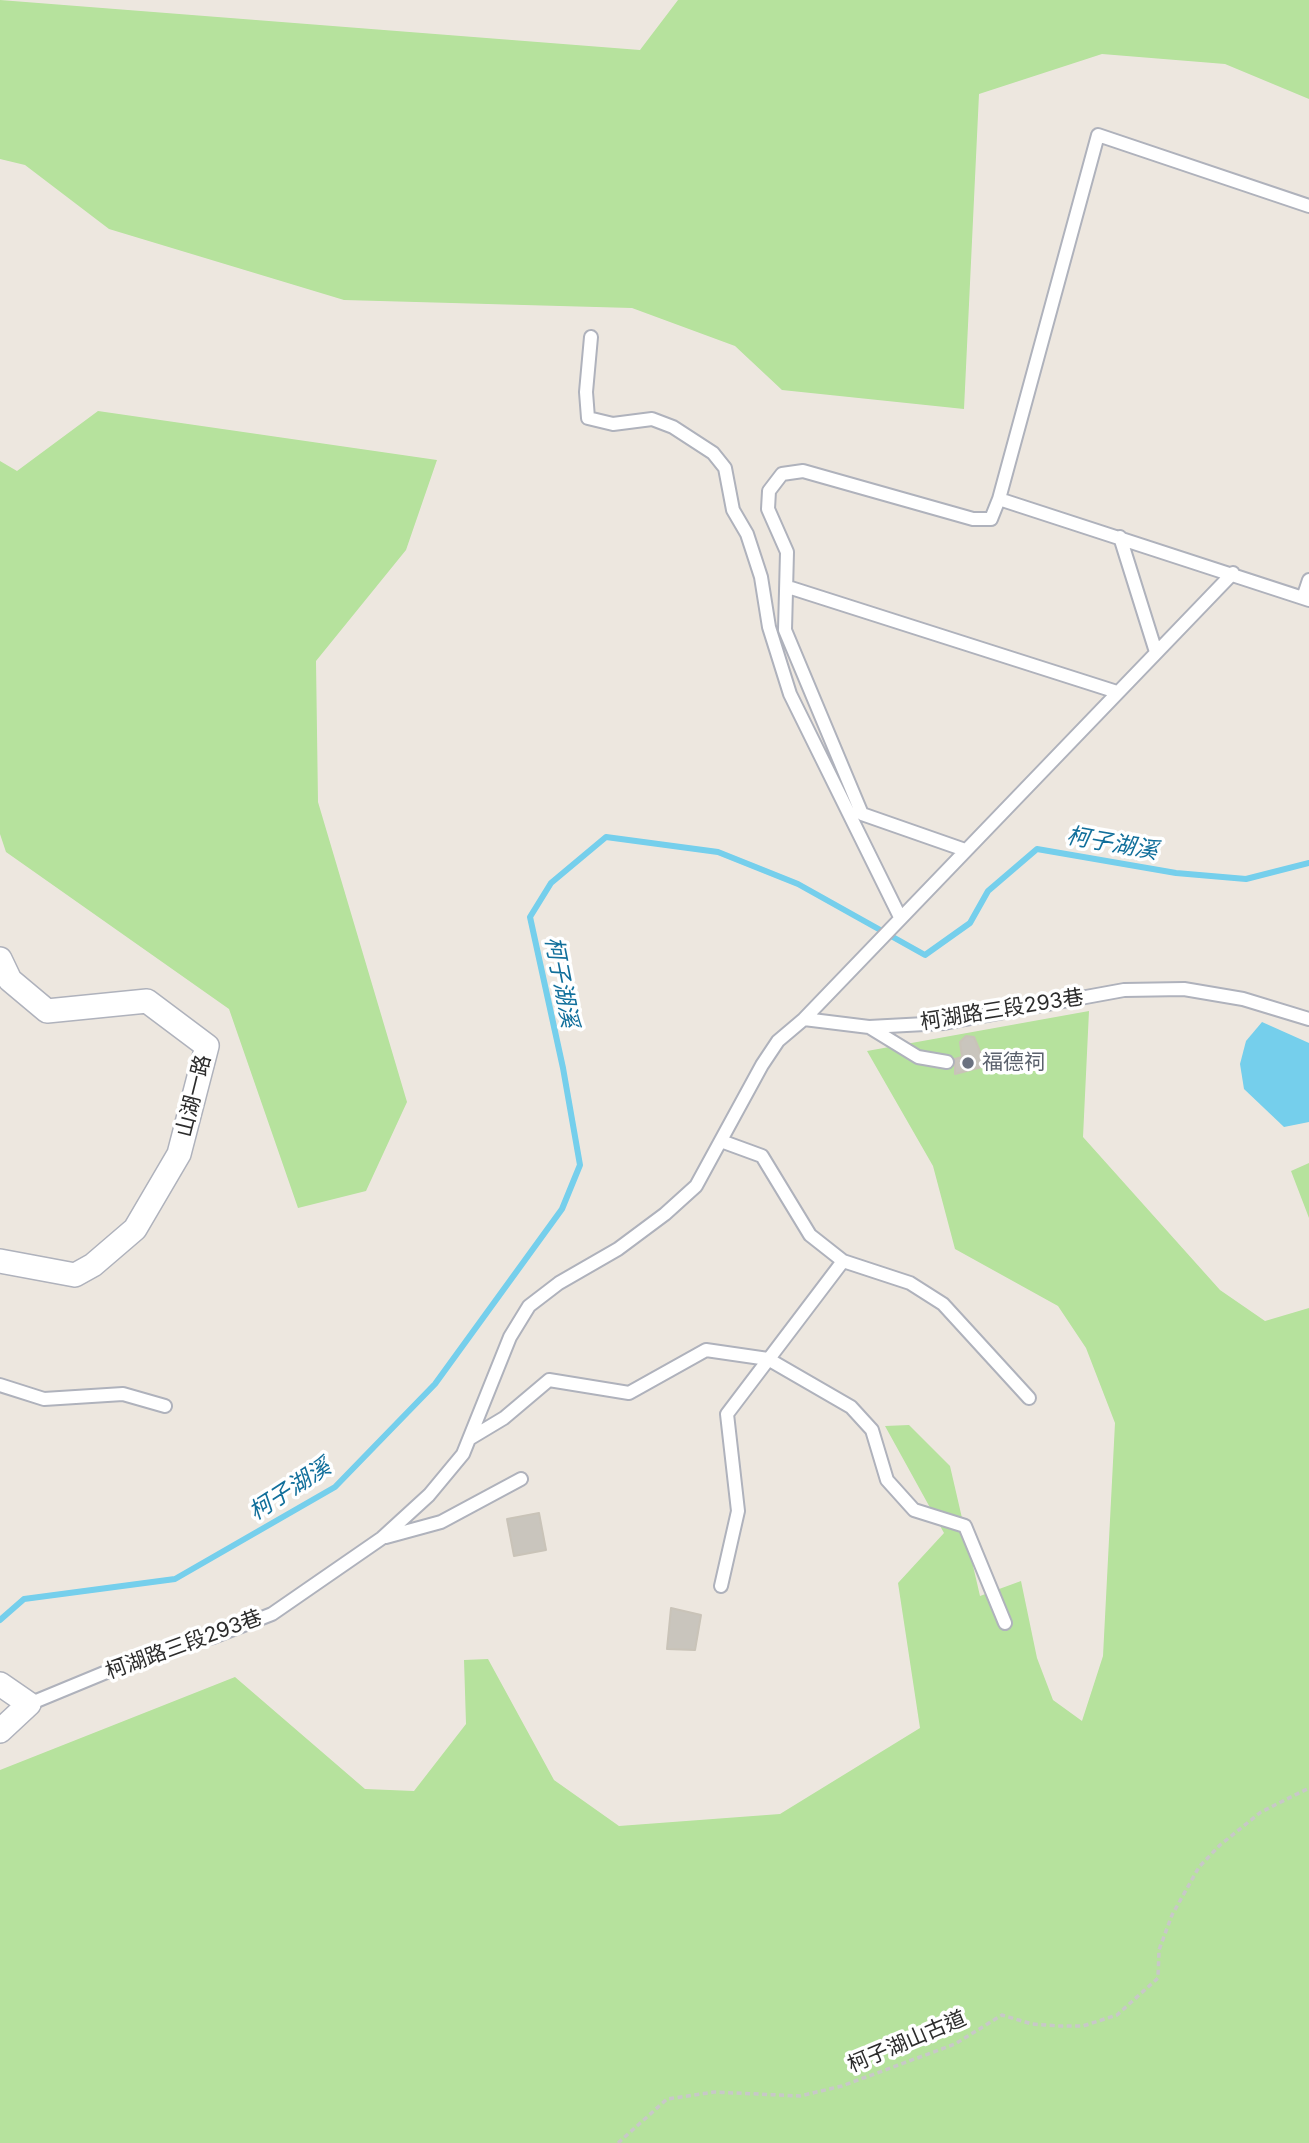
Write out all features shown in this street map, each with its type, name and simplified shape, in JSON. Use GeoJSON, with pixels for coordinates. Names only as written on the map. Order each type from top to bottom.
{"type":"FeatureCollection","features":[{"type":"Feature","properties":{"kind":"street","name":"山湖一路"},"geometry":{"type":"LineString","coordinates":[[0,959],[10,980],[47,1011],[147,1000],[207,1046],[179,1154],[135,1229],[93,1265],[75,1275],[0,1261]]}},
{"type":"Feature","properties":{"kind":"street"},"geometry":{"type":"LineString","coordinates":[[0,1684],[29,1703],[0,1731]]}},
{"type":"Feature","properties":{"kind":"lane"},"geometry":{"type":"LineString","coordinates":[[965,850],[862,814],[785,630],[787,552],[768,509],[769,491],[782,474],[803,471],[973,519],[991,519],[999,499],[1098,135],[1309,206]]}},
{"type":"Feature","properties":{"kind":"lane"},"geometry":{"type":"LineString","coordinates":[[592,337],[586,392],[588,418],[613,424],[652,419],[673,428],[713,453],[725,468],[733,510],[747,534],[761,577],[769,627],[790,694],[900,917]]}},
{"type":"Feature","properties":{"kind":"lane"},"geometry":{"type":"LineString","coordinates":[[999,499],[1233,573],[1306,599],[1309,580]]}},
{"type":"Feature","properties":{"kind":"lane"},"geometry":{"type":"LineString","coordinates":[[1120,537],[1156,652]]}},
{"type":"Feature","properties":{"kind":"lane"},"geometry":{"type":"LineString","coordinates":[[804,1019],[824,994],[1233,573]]}},
{"type":"Feature","properties":{"kind":"lane"},"geometry":{"type":"LineString","coordinates":[[788,587],[1117,692]]}},
{"type":"Feature","properties":{"kind":"lane","name":"柯湖路三段293巷"},"geometry":{"type":"LineString","coordinates":[[29,1703],[150,1654],[213,1637],[272,1614],[383,1538],[429,1495],[463,1454],[510,1337],[529,1306],[559,1283],[618,1249],[665,1214],[696,1185],[762,1065],[778,1041],[804,1019],[869,1027],[944,1023],[1124,990],[1184,989],[1243,999],[1309,1019]]}},
{"type":"Feature","properties":{"kind":"lane"},"geometry":{"type":"LineString","coordinates":[[869,1027],[918,1057],[947,1062]]}},
{"type":"Feature","properties":{"kind":"lane"},"geometry":{"type":"LineString","coordinates":[[721,1141],[762,1156],[810,1235],[843,1261],[910,1283],[943,1304],[1029,1398]]}},
{"type":"Feature","properties":{"kind":"lane"},"geometry":{"type":"LineString","coordinates":[[721,1587],[738,1511],[727,1414],[843,1261]]}},
{"type":"Feature","properties":{"kind":"lane"},"geometry":{"type":"LineString","coordinates":[[468,1439],[504,1418],[549,1380],[629,1393],[706,1350],[768,1359],[850,1407],[872,1430],[887,1480],[914,1510],[965,1526],[1005,1623]]}},
{"type":"Feature","properties":{"kind":"lane"},"geometry":{"type":"LineString","coordinates":[[0,1385],[44,1399],[123,1394],[165,1406]]}},
{"type":"Feature","properties":{"kind":"lane"},"geometry":{"type":"LineString","coordinates":[[383,1538],[441,1522],[521,1479]]}},
{"type":"Feature","properties":{"kind":"path","name":"柯子湖山古道"},"geometry":{"type":"LineString","coordinates":[[618,2143],[667,2099],[714,2092],[800,2096],[842,2087],[956,2044],[1002,2015],[1032,2024],[1083,2026],[1118,2015],[1158,1978],[1160,1950],[1172,1915],[1199,1867],[1220,1845],[1261,1812],[1309,1788]]}},
{"type":"Feature","properties":{"kind":"green space"},"geometry":{"type":"Polygon","coordinates":[[[0,0],[640,50],[678,0],[1309,0],[1309,99],[1225,64],[1102,54],[979,94],[964,409],[782,390],[735,346],[632,308],[344,300],[109,229],[25,165],[0,159],[0,0]]]}},
{"type":"Feature","properties":{"kind":"green space"},"geometry":{"type":"Polygon","coordinates":[[[98,411],[437,460],[406,550],[316,661],[318,802],[407,1102],[366,1191],[298,1208],[229,1009],[6,852],[0,834],[0,461],[17,471],[98,411]]]}},
{"type":"Feature","properties":{"kind":"green space"},"geometry":{"type":"Polygon","coordinates":[[[1089,1011],[1083,1137],[1220,1290],[1265,1321],[1309,1308],[1309,2143],[0,2143],[0,1770],[235,1677],[365,1789],[414,1791],[466,1724],[464,1660],[488,1659],[554,1780],[619,1826],[780,1814],[920,1728],[898,1583],[944,1533],[885,1426],[909,1425],[950,1466],[980,1596],[1021,1581],[1037,1658],[1053,1700],[1082,1721],[1103,1656],[1115,1423],[1086,1348],[1058,1306],[955,1249],[933,1166],[867,1051],[1089,1011]]]}},
{"type":"Feature","properties":{"kind":"green space"},"geometry":{"type":"Polygon","coordinates":[[[1309,1163],[1309,1218],[1291,1171],[1309,1163]]]}},
{"type":"Feature","properties":{"kind":"water"},"geometry":{"type":"Polygon","coordinates":[[[1262,1022],[1309,1043],[1309,1122],[1284,1127],[1244,1089],[1240,1064],[1246,1041],[1262,1022]]]}},
{"type":"Feature","properties":{"kind":"building","name":"福德祠"},"geometry":{"type":"Polygon","coordinates":[[[966,1036],[974,1037],[986,1066],[955,1074],[955,1059],[962,1057],[960,1042],[966,1036]]]}},
{"type":"Feature","properties":{"kind":"building"},"geometry":{"type":"Polygon","coordinates":[[[539,1513],[546,1550],[514,1556],[507,1519],[539,1513]]]}},
{"type":"Feature","properties":{"kind":"building"},"geometry":{"type":"Polygon","coordinates":[[[671,1608],[701,1615],[695,1650],[667,1649],[671,1608]]]}},
{"type":"Feature","properties":{"kind":"waterway","name":"柯子湖溪"},"geometry":{"type":"LineString","coordinates":[[0,1620],[24,1599],[175,1579],[335,1487],[435,1384],[562,1209],[580,1165],[563,1068],[530,917],[551,883],[606,837],[718,852],[798,884],[925,955],[970,923],[988,891],[1037,849],[1176,873],[1246,879],[1309,863]]}},
{"type":"Feature","properties":{"kind":"place","name":"福德祠"},"geometry":{"type":"Point","coordinates":[968,1063]}}]}
